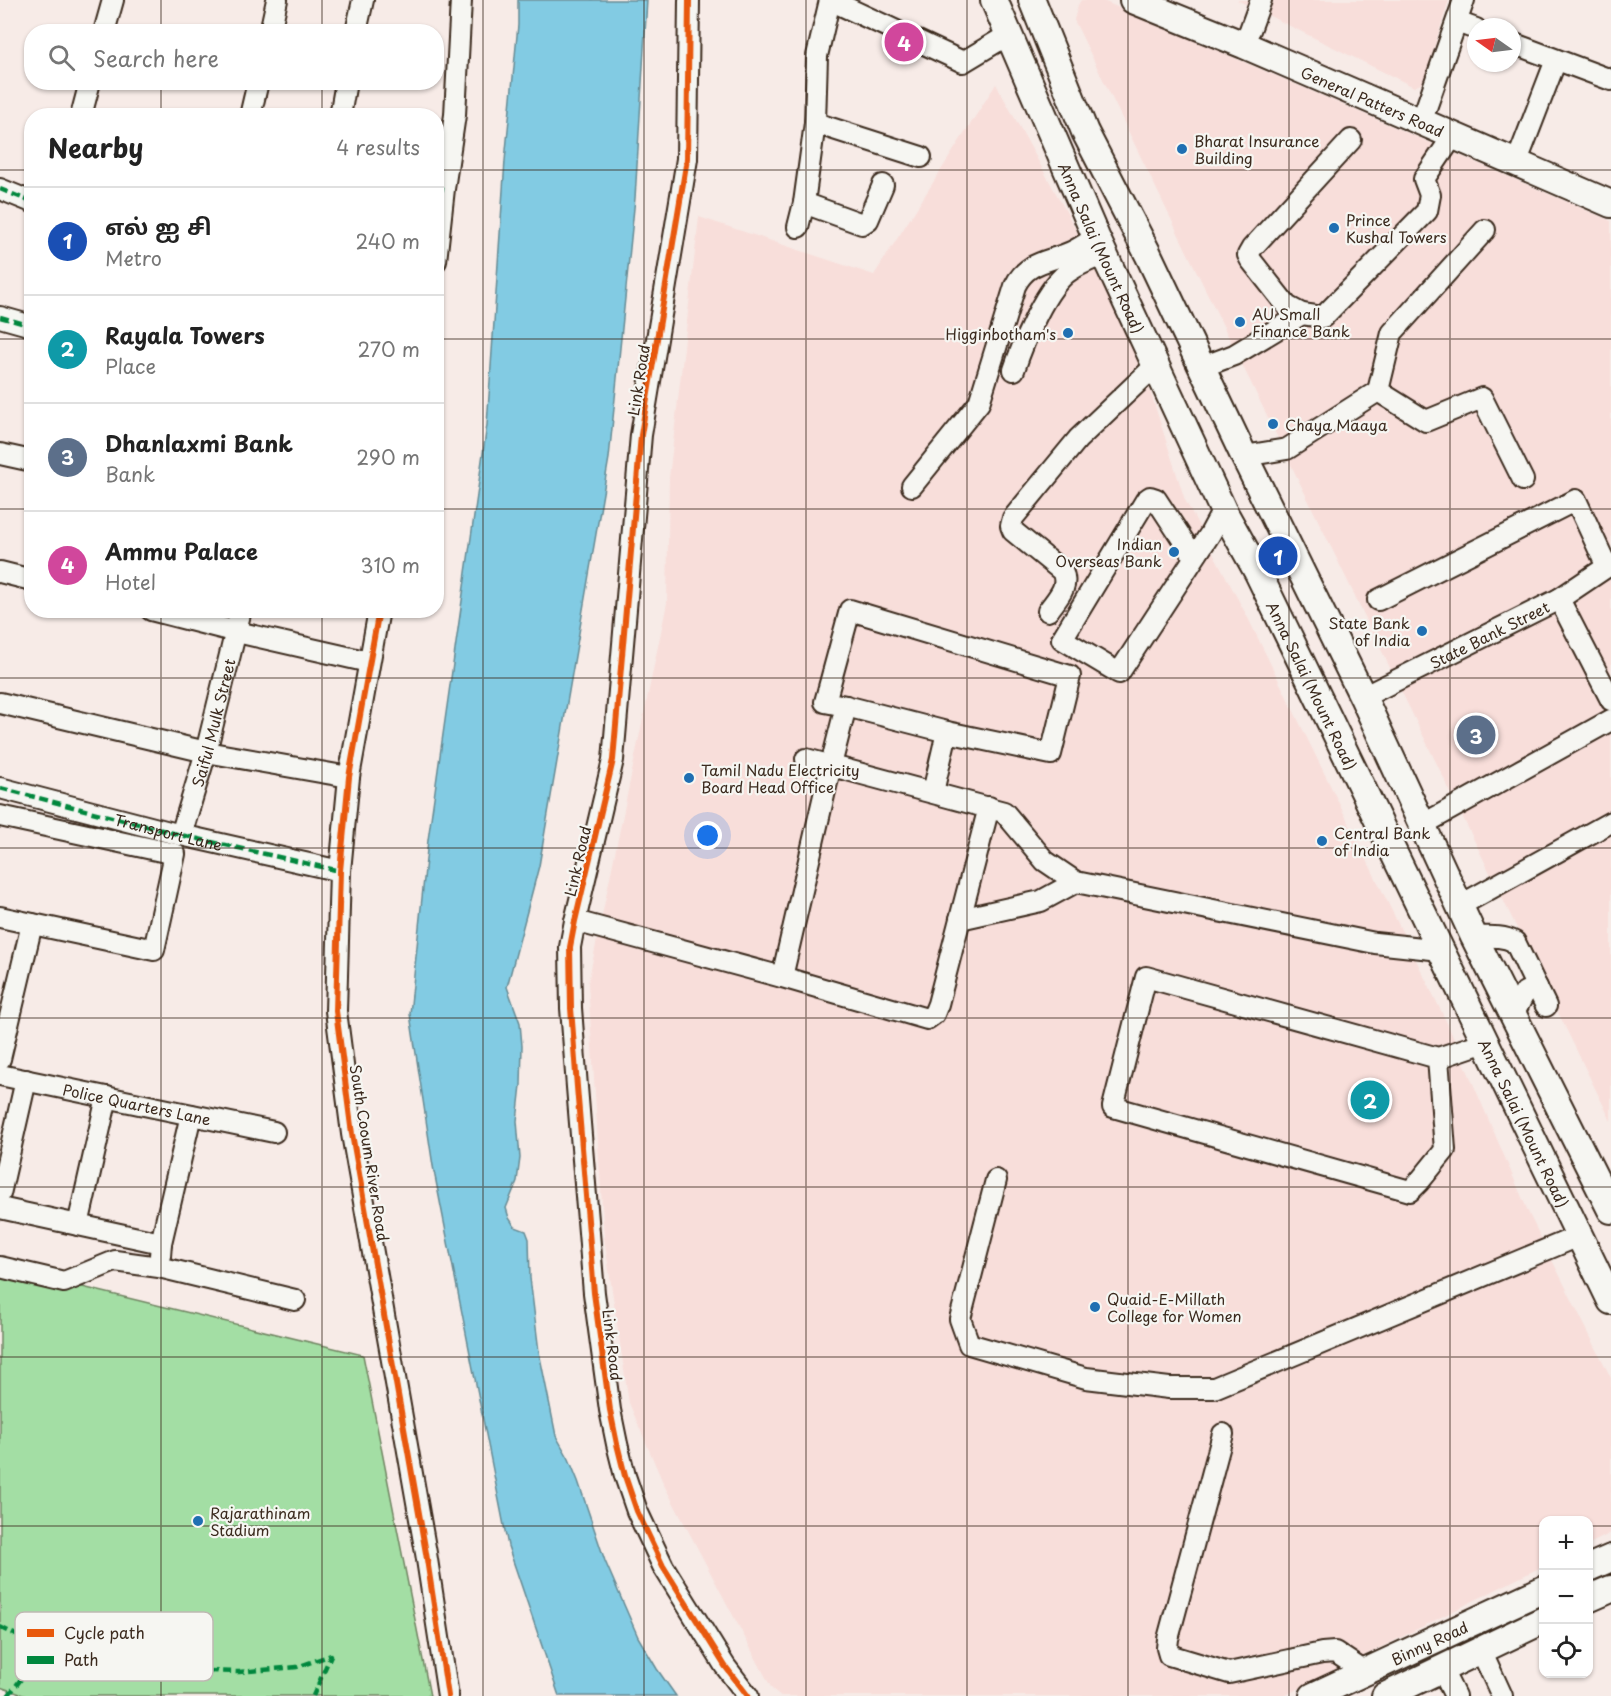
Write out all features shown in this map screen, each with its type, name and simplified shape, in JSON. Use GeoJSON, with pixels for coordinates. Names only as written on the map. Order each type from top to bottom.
{"type":"FeatureCollection","features":[{"type":"Feature","properties":{"kind":"main road"},"geometry":{"type":"LineString","coordinates":[[1032,0],[1086,132],[1148,254],[1244,456],[1364,698],[1474,937],[1611,1210]]}},
{"type":"Feature","properties":{"kind":"main road","name":"General Patters Road"},"geometry":{"type":"LineString","coordinates":[[1133,0],[1244,45],[1611,204]]}},
{"type":"Feature","properties":{"kind":"main road","name":"General Patters Road"},"geometry":{"type":"LineString","coordinates":[[1175,0],[1250,30],[1425,111],[1611,189]]}},
{"type":"Feature","properties":{"kind":"main road","name":"Anna Salai (Mount Road)"},"geometry":{"type":"LineString","coordinates":[[1004,3],[1008,35],[1100,245],[1223,510],[1258,573],[1611,1301]]}},
{"type":"Feature","properties":{"kind":"main road"},"geometry":{"type":"LineString","coordinates":[[1258,573],[1293,554]]}},
{"type":"Feature","properties":{"kind":"main road"},"geometry":{"type":"LineString","coordinates":[[1593,1597],[1611,1589]]}},
{"type":"Feature","properties":{"kind":"main road","name":"Binny Road"},"geometry":{"type":"LineString","coordinates":[[1313,1696],[1539,1591]]}},
{"type":"Feature","properties":{"kind":"main road","name":"Binny Road"},"geometry":{"type":"LineString","coordinates":[[1385,1696],[1539,1622]]}},
{"type":"Feature","properties":{"kind":"street"},"geometry":{"type":"LineString","coordinates":[[106,24],[113,0]]}},
{"type":"Feature","properties":{"kind":"street"},"geometry":{"type":"LineString","coordinates":[[272,24],[277,0]]}},
{"type":"Feature","properties":{"kind":"street"},"geometry":{"type":"LineString","coordinates":[[358,24],[363,0]]}},
{"type":"Feature","properties":{"kind":"street"},"geometry":{"type":"LineString","coordinates":[[444,170],[456,115],[461,0]]}},
{"type":"Feature","properties":{"kind":"street","name":"Link Road"},"geometry":{"type":"LineString","coordinates":[[689,0],[687,159],[641,435],[613,760],[570,947],[571,1008],[594,1293],[610,1410],[625,1476],[637,1511],[663,1566],[725,1666],[748,1696]]}},
{"type":"Feature","properties":{"kind":"street"},"geometry":{"type":"LineString","coordinates":[[798,227],[804,203],[814,123],[817,56],[830,0],[963,62],[1008,35]]}},
{"type":"Feature","properties":{"kind":"street"},"geometry":{"type":"LineString","coordinates":[[1250,30],[1261,0]]}},
{"type":"Feature","properties":{"kind":"street"},"geometry":{"type":"LineString","coordinates":[[1425,111],[1464,0]]}},
{"type":"Feature","properties":{"kind":"street"},"geometry":{"type":"LineString","coordinates":[[1457,22],[1467,26]]}},
{"type":"Feature","properties":{"kind":"street"},"geometry":{"type":"LineString","coordinates":[[1521,46],[1611,80]]}},
{"type":"Feature","properties":{"kind":"street"},"geometry":{"type":"LineString","coordinates":[[1521,151],[1556,60]]}},
{"type":"Feature","properties":{"kind":"street"},"geometry":{"type":"LineString","coordinates":[[83,108],[88,90]]}},
{"type":"Feature","properties":{"kind":"street"},"geometry":{"type":"LineString","coordinates":[[252,108],[256,90]]}},
{"type":"Feature","properties":{"kind":"street"},"geometry":{"type":"LineString","coordinates":[[341,108],[345,90]]}},
{"type":"Feature","properties":{"kind":"street"},"geometry":{"type":"LineString","coordinates":[[814,123],[921,157]]}},
{"type":"Feature","properties":{"kind":"street"},"geometry":{"type":"LineString","coordinates":[[1351,140],[1248,255],[1287,306],[1302,314],[1323,317],[1427,211],[1430,195],[1424,179],[1453,135]]}},
{"type":"Feature","properties":{"kind":"street"},"geometry":{"type":"LineString","coordinates":[[804,203],[862,224],[868,220],[884,185]]}},
{"type":"Feature","properties":{"kind":"street"},"geometry":{"type":"LineString","coordinates":[[1,194],[24,200]]}},
{"type":"Feature","properties":{"kind":"street"},"geometry":{"type":"LineString","coordinates":[[1244,456],[1287,449],[1378,391],[1392,333],[1485,230]]}},
{"type":"Feature","properties":{"kind":"street"},"geometry":{"type":"LineString","coordinates":[[1014,370],[1040,308],[1056,284],[1069,270],[1100,245]]}},
{"type":"Feature","properties":{"kind":"street"},"geometry":{"type":"LineString","coordinates":[[912,486],[979,403],[1020,275],[1032,267],[1071,252],[1100,245]]}},
{"type":"Feature","properties":{"kind":"street"},"geometry":{"type":"LineString","coordinates":[[1202,367],[1234,355],[1302,314]]}},
{"type":"Feature","properties":{"kind":"street"},"geometry":{"type":"LineString","coordinates":[[0,317],[24,324]]}},
{"type":"Feature","properties":{"kind":"street"},"geometry":{"type":"LineString","coordinates":[[1048,611],[1065,586],[1065,577],[1062,571],[1013,531],[1011,526],[1013,518],[1078,439],[1156,365]]}},
{"type":"Feature","properties":{"kind":"street"},"geometry":{"type":"LineString","coordinates":[[1378,391],[1426,421],[1482,398],[1523,480]]}},
{"type":"Feature","properties":{"kind":"street"},"geometry":{"type":"LineString","coordinates":[[0,454],[24,459]]}},
{"type":"Feature","properties":{"kind":"street"},"geometry":{"type":"LineString","coordinates":[[1194,557],[1161,506],[1150,497],[1146,500],[1062,639],[1119,673],[1194,557],[1223,510]]}},
{"type":"Feature","properties":{"kind":"street"},"geometry":{"type":"LineString","coordinates":[[1378,600],[1576,500],[1609,565]]}},
{"type":"Feature","properties":{"kind":"street","name":"State Bank Street"},"geometry":{"type":"LineString","coordinates":[[1364,698],[1559,599],[1609,565]]}},
{"type":"Feature","properties":{"kind":"street"},"geometry":{"type":"LineString","coordinates":[[0,572],[24,578]]}},
{"type":"Feature","properties":{"kind":"street"},"geometry":{"type":"LineString","coordinates":[[1559,599],[1611,700]]}},
{"type":"Feature","properties":{"kind":"street"},"geometry":{"type":"LineString","coordinates":[[850,610],[1070,676],[1051,754],[946,732],[825,702],[850,610]]}},
{"type":"Feature","properties":{"kind":"street"},"geometry":{"type":"LineString","coordinates":[[182,618],[369,662]]}},
{"type":"Feature","properties":{"kind":"street","name":"Saiful Mulk Street"},"geometry":{"type":"LineString","coordinates":[[181,835],[206,752],[240,618]]}},
{"type":"Feature","properties":{"kind":"street","name":"South Cooum River Road"},"geometry":{"type":"LineString","coordinates":[[377,618],[349,777],[340,871],[336,1011],[352,1134],[426,1553],[448,1696]]}},
{"type":"Feature","properties":{"kind":"street"},"geometry":{"type":"LineString","coordinates":[[0,704],[206,752],[349,777]]}},
{"type":"Feature","properties":{"kind":"street"},"geometry":{"type":"LineString","coordinates":[[782,977],[846,706]]}},
{"type":"Feature","properties":{"kind":"street"},"geometry":{"type":"LineString","coordinates":[[1422,825],[1611,720]]}},
{"type":"Feature","properties":{"kind":"street"},"geometry":{"type":"LineString","coordinates":[[933,792],[946,732]]}},
{"type":"Feature","properties":{"kind":"street"},"geometry":{"type":"LineString","coordinates":[[806,759],[1004,812],[1045,861],[1076,882],[1375,943],[1441,950]]}},
{"type":"Feature","properties":{"kind":"street","name":"Transport Lane"},"geometry":{"type":"LineString","coordinates":[[0,788],[181,835],[340,871]]}},
{"type":"Feature","properties":{"kind":"street"},"geometry":{"type":"LineString","coordinates":[[575,921],[927,1019],[934,1014],[939,1004],[989,807]]}},
{"type":"Feature","properties":{"kind":"street"},"geometry":{"type":"LineString","coordinates":[[0,816],[175,854],[154,950],[0,917]]}},
{"type":"Feature","properties":{"kind":"street"},"geometry":{"type":"LineString","coordinates":[[1459,906],[1611,822]]}},
{"type":"Feature","properties":{"kind":"street"},"geometry":{"type":"LineString","coordinates":[[960,920],[1041,901],[1076,882]]}},
{"type":"Feature","properties":{"kind":"street"},"geometry":{"type":"LineString","coordinates":[[0,1059],[32,924]]}},
{"type":"Feature","properties":{"kind":"street"},"geometry":{"type":"LineString","coordinates":[[1474,937],[1498,937],[1515,942],[1546,1006]]}},
{"type":"Feature","properties":{"kind":"street"},"geometry":{"type":"LineString","coordinates":[[1438,1058],[1445,1150],[1410,1191],[1113,1107],[1146,977],[1438,1058],[1485,1042]]}},
{"type":"Feature","properties":{"kind":"street"},"geometry":{"type":"LineString","coordinates":[[1513,1015],[1525,992],[1537,987]]}},
{"type":"Feature","properties":{"kind":"street","name":"Police Quarters Lane"},"geometry":{"type":"LineString","coordinates":[[0,1075],[274,1132]]}},
{"type":"Feature","properties":{"kind":"street"},"geometry":{"type":"LineString","coordinates":[[0,1194],[26,1080]]}},
{"type":"Feature","properties":{"kind":"street"},"geometry":{"type":"LineString","coordinates":[[78,1225],[107,1097]]}},
{"type":"Feature","properties":{"kind":"street"},"geometry":{"type":"LineString","coordinates":[[159,1267],[161,1244],[190,1115]]}},
{"type":"Feature","properties":{"kind":"street"},"geometry":{"type":"LineString","coordinates":[[996,1180],[960,1319],[969,1344],[1086,1378],[1169,1388],[1214,1389],[1579,1236]]}},
{"type":"Feature","properties":{"kind":"street"},"geometry":{"type":"LineString","coordinates":[[0,1208],[161,1244]]}},
{"type":"Feature","properties":{"kind":"street"},"geometry":{"type":"LineString","coordinates":[[0,1267],[64,1282],[115,1261],[159,1267],[295,1300]]}},
{"type":"Feature","properties":{"kind":"street"},"geometry":{"type":"LineString","coordinates":[[1223,1434],[1168,1639],[1169,1655],[1229,1673],[1335,1652],[1365,1672]]}},
{"type":"Feature","properties":{"kind":"street"},"geometry":{"type":"LineString","coordinates":[[1481,1650],[1503,1696]]}},
{"type":"Feature","properties":{"kind":"street"},"geometry":{"type":"LineString","coordinates":[[1441,1668],[1455,1696]]}},
{"type":"Feature","properties":{"kind":"shaded area"},"geometry":{"type":"Polygon","coordinates":[[[1081,0],[1101,0],[1611,221],[1611,1121],[1074,20],[1081,0]]]}},
{"type":"Feature","properties":{"kind":"shaded area"},"geometry":{"type":"Polygon","coordinates":[[[1237,0],[1449,0],[1423,83],[1414,87],[1237,0]]]}},
{"type":"Feature","properties":{"kind":"shaded area"},"geometry":{"type":"Polygon","coordinates":[[[996,84],[1130,328],[1185,500],[1248,618],[1447,1023],[1530,1216],[1611,1378],[1611,1533],[1593,1542],[1593,1516],[1539,1516],[1539,1568],[1284,1696],[781,1696],[772,1689],[664,1485],[629,1403],[604,1237],[588,983],[667,603],[669,478],[699,217],[874,275],[996,84]]]}},
{"type":"Feature","properties":{"kind":"green space","name":"Rajarathinam Stadium"},"geometry":{"type":"Polygon","coordinates":[[[0,1267],[363,1355],[430,1696],[26,1696],[0,1687],[0,1267]]]}},
{"type":"Feature","properties":{"kind":"water"},"geometry":{"type":"Polygon","coordinates":[[[518,0],[647,0],[635,198],[609,458],[539,866],[507,987],[520,1023],[522,1046],[517,1121],[520,1158],[517,1181],[506,1208],[515,1227],[526,1231],[529,1239],[530,1278],[539,1352],[556,1436],[578,1481],[605,1561],[638,1637],[676,1696],[559,1696],[508,1546],[433,1166],[410,1014],[428,840],[487,425],[505,161],[518,25],[518,0]]]}},
{"type":"Feature","properties":{"kind":"marked path"},"geometry":{"type":"LineString","coordinates":[[0,189],[24,199]]}},
{"type":"Feature","properties":{"kind":"marked path"},"geometry":{"type":"LineString","coordinates":[[0,317],[24,324]]}},
{"type":"Feature","properties":{"kind":"marked path"},"geometry":{"type":"LineString","coordinates":[[0,788],[181,835],[340,871]]}},
{"type":"Feature","properties":{"kind":"marked path"},"geometry":{"type":"LineString","coordinates":[[0,1627],[15,1634]]}},
{"type":"Feature","properties":{"kind":"marked path"},"geometry":{"type":"LineString","coordinates":[[213,1671],[239,1672],[297,1667],[331,1655],[313,1696]]}},
{"type":"Feature","properties":{"kind":"marked path"},"geometry":{"type":"LineString","coordinates":[[8,1696],[19,1681]]}},
{"type":"Feature","properties":{"kind":"cycle path"},"geometry":{"type":"LineString","coordinates":[[689,0],[687,159],[641,435],[613,760],[570,947],[571,1008],[594,1293],[610,1410],[625,1476],[637,1511],[663,1566],[725,1666],[748,1696]]}},
{"type":"Feature","properties":{"kind":"cycle path"},"geometry":{"type":"LineString","coordinates":[[378,618],[349,777],[340,871],[336,1011],[352,1134],[426,1553],[448,1696]]}},
{"type":"Feature","properties":{"kind":"place","name":"Ammu Palace"},"geometry":{"type":"Point","coordinates":[904,42]}},
{"type":"Feature","properties":{"kind":"place","name":"Bharat Insurance Building"},"geometry":{"type":"Point","coordinates":[1182,149]}},
{"type":"Feature","properties":{"kind":"place","name":"Prince Kushal Towers"},"geometry":{"type":"Point","coordinates":[1334,228]}},
{"type":"Feature","properties":{"kind":"place","name":"AU Small Finance Bank"},"geometry":{"type":"Point","coordinates":[1240,322]}},
{"type":"Feature","properties":{"kind":"place","name":"Higginbotham's"},"geometry":{"type":"Point","coordinates":[1068,333]}},
{"type":"Feature","properties":{"kind":"place","name":"Chaya Maaya"},"geometry":{"type":"Point","coordinates":[1273,424]}},
{"type":"Feature","properties":{"kind":"place","name":"Indian Overseas Bank"},"geometry":{"type":"Point","coordinates":[1174,552]}},
{"type":"Feature","properties":{"kind":"place","name":"எல் ஐ சி"},"geometry":{"type":"Point","coordinates":[1278,556]}},
{"type":"Feature","properties":{"kind":"place","name":"State Bank of India"},"geometry":{"type":"Point","coordinates":[1422,631]}},
{"type":"Feature","properties":{"kind":"place","name":"Dhanlaxmi Bank"},"geometry":{"type":"Point","coordinates":[1476,735]}},
{"type":"Feature","properties":{"kind":"place","name":"Tamil Nadu Electricity Board Head Office"},"geometry":{"type":"Point","coordinates":[689,778]}},
{"type":"Feature","properties":{"kind":"place","name":"Central Bank of India"},"geometry":{"type":"Point","coordinates":[1322,841]}},
{"type":"Feature","properties":{"kind":"place","name":"Rayala Towers"},"geometry":{"type":"Point","coordinates":[1370,1100]}},
{"type":"Feature","properties":{"kind":"place","name":"Quaid-E-Millath College for Women"},"geometry":{"type":"Point","coordinates":[1095,1307]}},
{"type":"Feature","properties":{"kind":"place","name":"Rajarathinam Stadium"},"geometry":{"type":"Point","coordinates":[198,1521]}}]}
